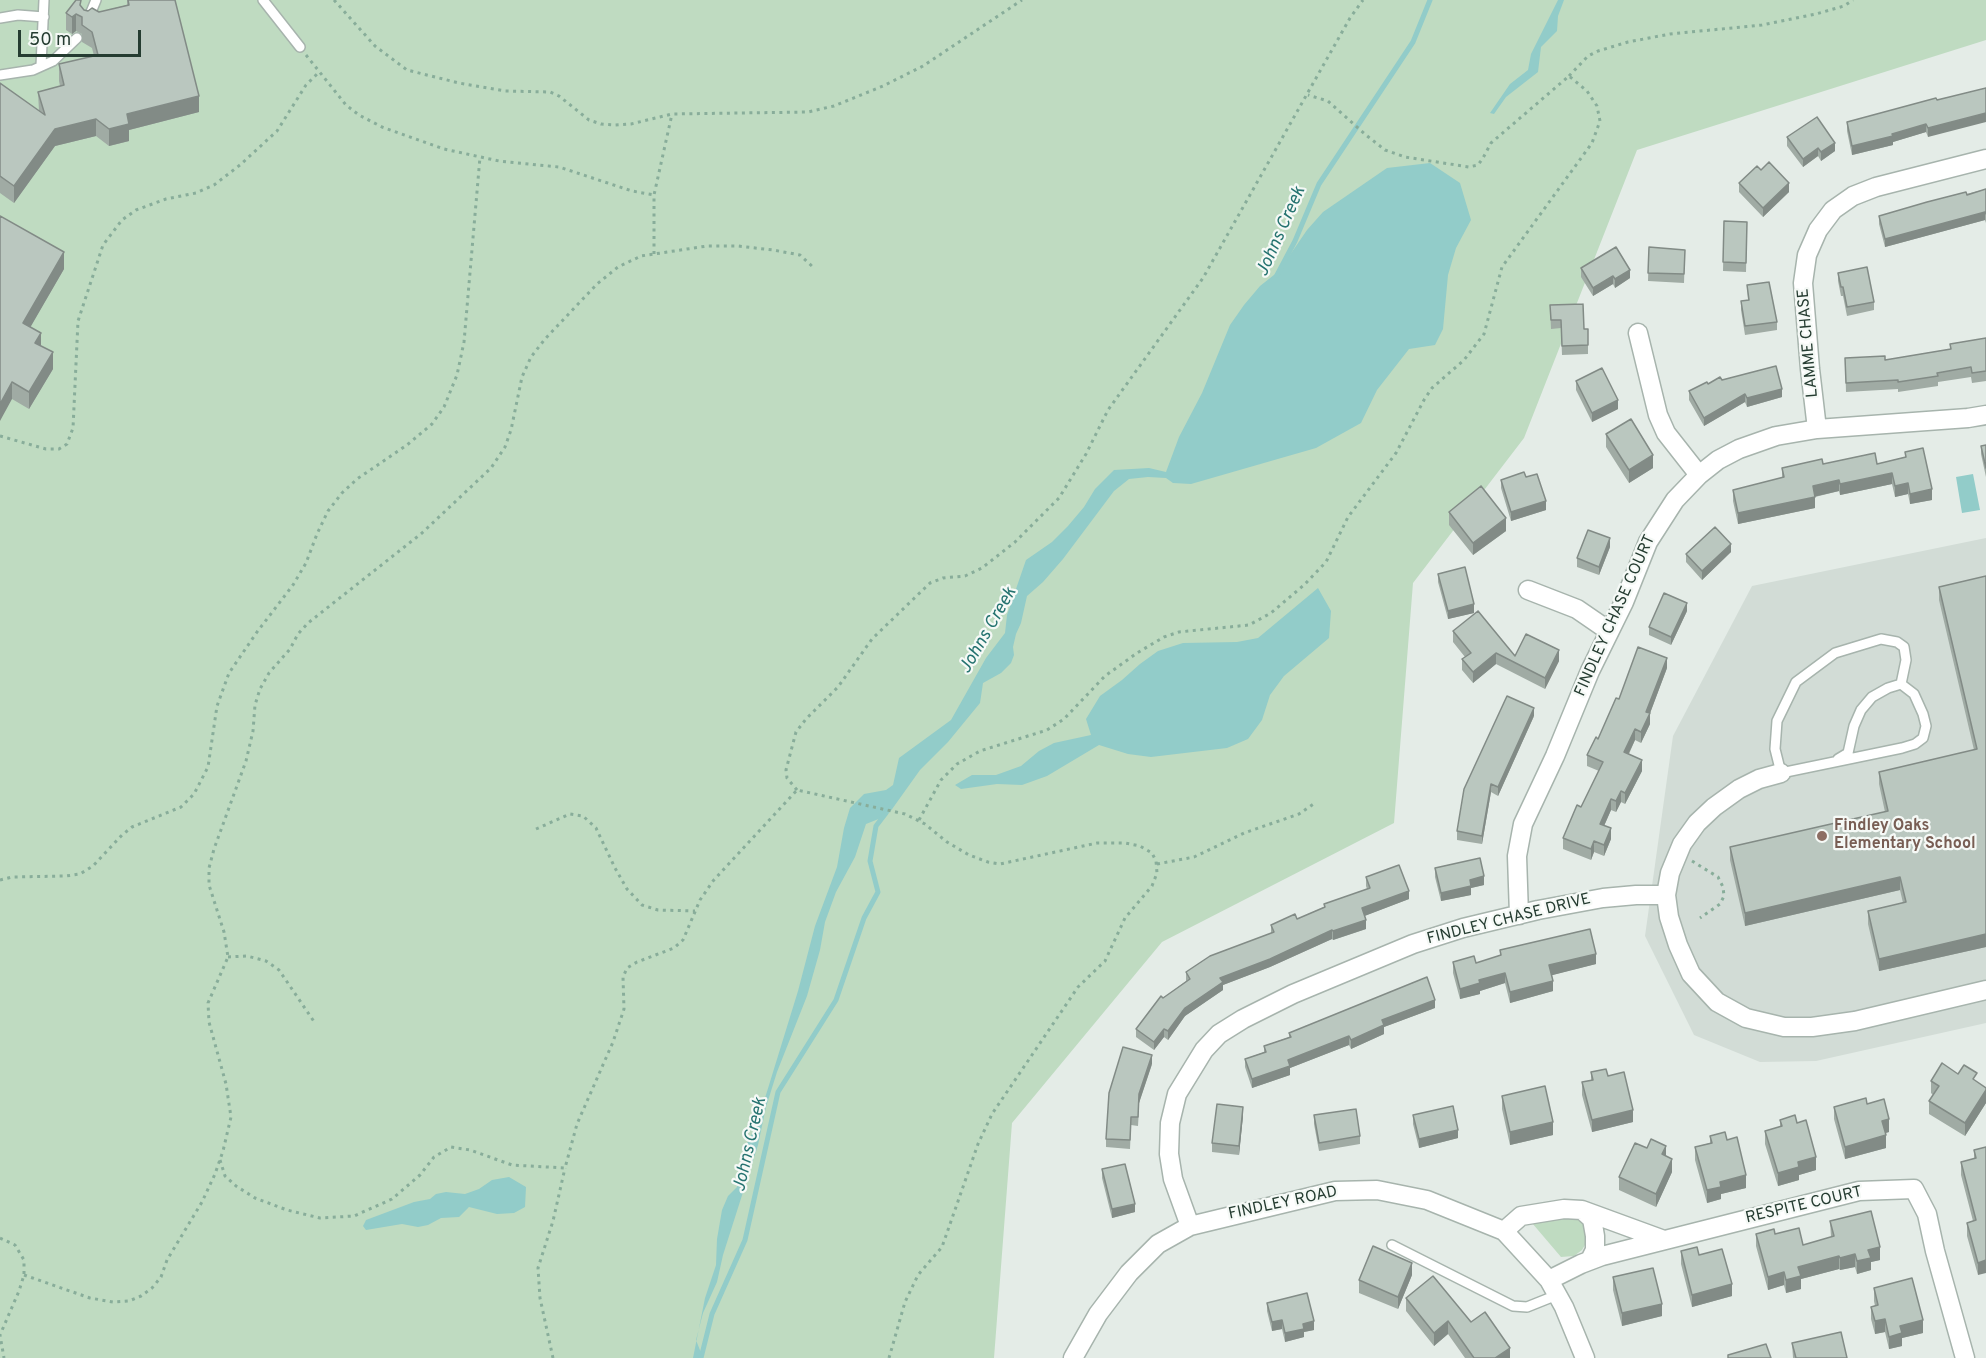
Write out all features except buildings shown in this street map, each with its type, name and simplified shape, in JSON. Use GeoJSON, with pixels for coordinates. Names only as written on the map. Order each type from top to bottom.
{"type":"FeatureCollection","features":[{"type":"Feature","properties":{"kind":"street","name":"LAMME CHASE"},"geometry":{"type":"LineString","coordinates":[[1817,429],[1803,283],[1807,255],[1818,230],[1833,210],[1853,196],[1876,187],[1986,159]]}},
{"type":"Feature","properties":{"kind":"street"},"geometry":{"type":"LineString","coordinates":[[1638,333],[1658,415],[1666,433],[1699,475]]}},
{"type":"Feature","properties":{"kind":"street","name":"FINDLEY CHASE COURT"},"geometry":{"type":"LineString","coordinates":[[1519,915],[1517,856],[1523,824],[1624,602],[1648,542],[1675,500],[1699,475],[1718,460],[1739,449],[1776,436],[1817,429],[1986,415]]}},
{"type":"Feature","properties":{"kind":"street"},"geometry":{"type":"LineString","coordinates":[[1528,590],[1577,609],[1609,631]]}},
{"type":"Feature","properties":{"kind":"street"},"geometry":{"type":"LineString","coordinates":[[1781,773],[1759,779],[1739,789],[1714,807],[1697,823],[1678,854],[1668,879],[1666,895],[1669,917],[1678,945],[1691,974],[1717,1002],[1746,1018],[1784,1027],[1812,1027],[1855,1021],[1986,990]]}},
{"type":"Feature","properties":{"kind":"street","name":"FINDLEY CHASE DRIVE"},"geometry":{"type":"LineString","coordinates":[[1190,1226],[1173,1179],[1169,1154],[1170,1123],[1177,1094],[1204,1050],[1219,1034],[1243,1018],[1293,994],[1413,944],[1463,928],[1603,898],[1636,894],[1666,895]]}},
{"type":"Feature","properties":{"kind":"street","name":"RESPITE COURT"},"geometry":{"type":"LineString","coordinates":[[1553,1287],[1590,1260],[1858,1191],[1914,1189],[1927,1214],[1965,1358]]}},
{"type":"Feature","properties":{"kind":"street","name":"FINDLEY ROAD"},"geometry":{"type":"LineString","coordinates":[[1073,1358],[1098,1314],[1129,1273],[1158,1244],[1190,1226],[1335,1191],[1377,1190],[1427,1200],[1504,1231],[1553,1287],[1579,1339],[1585,1358]]}},
{"type":"Feature","properties":{"kind":"street"},"geometry":{"type":"LineString","coordinates":[[1504,1231],[1521,1216],[1564,1209],[1582,1210],[1664,1240]]}},
{"type":"Feature","properties":{"kind":"street"},"geometry":{"type":"LineString","coordinates":[[1582,1210],[1592,1219],[1595,1236],[1595,1250],[1590,1260]]}},
{"type":"Feature","properties":{"kind":"lane"},"geometry":{"type":"LineString","coordinates":[[41,66],[45,0]]}},
{"type":"Feature","properties":{"kind":"lane"},"geometry":{"type":"LineString","coordinates":[[87,21],[96,0]]}},
{"type":"Feature","properties":{"kind":"lane"},"geometry":{"type":"LineString","coordinates":[[263,0],[300,47]]}},
{"type":"Feature","properties":{"kind":"lane"},"geometry":{"type":"LineString","coordinates":[[0,18],[18,15],[44,16]]}},
{"type":"Feature","properties":{"kind":"lane"},"geometry":{"type":"LineString","coordinates":[[0,75],[33,70],[53,61],[77,38]]}},
{"type":"Feature","properties":{"kind":"lane"},"geometry":{"type":"LineString","coordinates":[[1881,639],[1897,642],[1904,647],[1906,660],[1901,684],[1914,694],[1926,726],[1923,738],[1915,744],[1781,773],[1775,749],[1777,721],[1796,682],[1834,653],[1881,639]]}},
{"type":"Feature","properties":{"kind":"lane"},"geometry":{"type":"LineString","coordinates":[[1833,763],[1848,753],[1854,726],[1861,710],[1872,697],[1901,684]]}},
{"type":"Feature","properties":{"kind":"lane"},"geometry":{"type":"LineString","coordinates":[[1392,1245],[1513,1306],[1527,1307],[1553,1287]]}},
{"type":"Feature","properties":{"kind":"path"},"geometry":{"type":"LineString","coordinates":[[334,0],[375,46],[407,70],[459,83],[505,90],[550,92],[559,96],[589,120],[601,124],[631,124],[672,114],[808,112],[834,106],[883,86],[923,66],[1022,0]]}},
{"type":"Feature","properties":{"kind":"path"},"geometry":{"type":"LineString","coordinates":[[889,1358],[905,1302],[918,1275],[942,1247],[978,1144],[992,1114],[1078,987],[1105,961],[1125,918],[1152,886],[1157,873],[1156,864],[1152,853],[1140,846],[1125,843],[1097,843],[1000,864],[988,862],[969,855],[947,842],[919,820],[905,814],[797,790],[787,778],[786,770],[796,732],[838,687],[872,639],[930,583],[943,578],[965,576],[982,568],[1015,542],[1059,498],[1086,454],[1108,410],[1203,278],[1350,18],[1363,0]]}},
{"type":"Feature","properties":{"kind":"path"},"geometry":{"type":"LineString","coordinates":[[1308,95],[1328,101],[1385,150],[1405,157],[1469,167],[1478,165],[1491,143],[1569,76],[1588,56],[1598,51],[1628,42],[1670,34],[1762,25],[1816,14],[1844,6],[1853,0]]}},
{"type":"Feature","properties":{"kind":"path"},"geometry":{"type":"LineString","coordinates":[[300,47],[346,105],[382,127],[444,149],[499,161],[559,167],[632,191],[654,195]]}},
{"type":"Feature","properties":{"kind":"path"},"geometry":{"type":"LineString","coordinates":[[0,436],[46,448],[59,449],[67,444],[74,428],[78,321],[103,245],[122,220],[136,210],[166,199],[196,193],[214,185],[240,165],[277,131],[306,85],[319,72]]}},
{"type":"Feature","properties":{"kind":"path"},"geometry":{"type":"LineString","coordinates":[[919,820],[941,780],[957,764],[980,751],[1047,730],[1064,719],[1105,676],[1137,652],[1164,637],[1179,632],[1249,625],[1271,613],[1304,585],[1326,562],[1348,517],[1396,453],[1432,388],[1464,360],[1484,334],[1502,267],[1592,143],[1600,121],[1597,106],[1587,91],[1569,76]]}},
{"type":"Feature","properties":{"kind":"path"},"geometry":{"type":"LineString","coordinates":[[654,254],[654,195],[672,114]]}},
{"type":"Feature","properties":{"kind":"path"},"geometry":{"type":"LineString","coordinates":[[0,880],[12,877],[80,874],[93,866],[132,827],[181,807],[194,794],[208,768],[217,706],[229,673],[293,585],[306,563],[328,511],[357,479],[432,424],[444,407],[457,375],[464,342],[480,157]]}},
{"type":"Feature","properties":{"kind":"path"},"geometry":{"type":"LineString","coordinates":[[24,1275],[90,1298],[113,1302],[129,1301],[152,1288],[161,1276],[178,1240],[202,1202],[220,1160],[228,1133],[230,1103],[208,1023],[208,1003],[228,957],[224,932],[209,885],[209,868],[246,760],[253,731],[255,705],[260,689],[269,673],[308,623],[422,533],[491,468],[505,447],[511,430],[522,377],[531,357],[597,284],[618,267],[641,256],[707,246],[738,246],[801,255],[814,268]]}},
{"type":"Feature","properties":{"kind":"path"},"geometry":{"type":"LineString","coordinates":[[553,1358],[540,1298],[538,1268],[553,1221],[577,1125],[613,1042],[624,1009],[623,977],[627,968],[674,948],[683,940],[700,900],[712,881],[797,790]]}},
{"type":"Feature","properties":{"kind":"path"},"geometry":{"type":"LineString","coordinates":[[1156,864],[1194,857],[1244,833],[1299,814],[1314,803]]}},
{"type":"Feature","properties":{"kind":"path"},"geometry":{"type":"LineString","coordinates":[[536,829],[570,814],[582,816],[596,828],[627,889],[642,905],[658,910],[695,911]]}},
{"type":"Feature","properties":{"kind":"path"},"geometry":{"type":"LineString","coordinates":[[1678,854],[1718,877],[1723,887],[1724,896],[1720,904],[1700,918]]}},
{"type":"Feature","properties":{"kind":"path"},"geometry":{"type":"LineString","coordinates":[[228,957],[247,956],[266,961],[279,970],[315,1023]]}},
{"type":"Feature","properties":{"kind":"path"},"geometry":{"type":"LineString","coordinates":[[220,1160],[225,1176],[255,1198],[287,1210],[320,1218],[354,1216],[392,1199],[420,1175],[434,1157],[452,1147],[470,1149],[512,1165],[565,1168]]}},
{"type":"Feature","properties":{"kind":"path"},"geometry":{"type":"LineString","coordinates":[[0,1238],[15,1245],[24,1260],[24,1275],[0,1335],[4,1358]]}},
{"type":"Feature","properties":{"kind":"shaded area","name":"Findley Oaks Elementary School"},"geometry":{"type":"Polygon","coordinates":[[[1986,538],[1986,1023],[1816,1061],[1760,1062],[1694,1035],[1645,936],[1673,736],[1752,586],[1986,538]]]}},
{"type":"Feature","properties":{"kind":"green space"},"geometry":{"type":"Polygon","coordinates":[[[0,0],[1986,0],[1986,40],[1637,150],[1524,438],[1413,583],[1394,823],[1162,942],[1012,1123],[994,1358],[0,1358],[0,0]]]}},
{"type":"Feature","properties":{"kind":"green space"},"geometry":{"type":"Polygon","coordinates":[[[1568,1210],[1588,1227],[1588,1240],[1582,1250],[1574,1256],[1561,1257],[1532,1223],[1568,1210]]]}},
{"type":"Feature","properties":{"kind":"water"},"geometry":{"type":"Polygon","coordinates":[[[1558,0],[1564,0],[1558,16],[1557,31],[1541,47],[1538,72],[1506,97],[1494,114],[1490,113],[1510,84],[1528,70],[1531,54],[1558,0]]]}},
{"type":"Feature","properties":{"kind":"water"},"geometry":{"type":"Polygon","coordinates":[[[1430,163],[1460,183],[1471,220],[1456,248],[1448,275],[1443,329],[1435,345],[1409,349],[1377,390],[1361,423],[1316,448],[1191,484],[1173,483],[1166,478],[1148,477],[1129,479],[1114,491],[1063,559],[1027,596],[1016,634],[1011,663],[1001,673],[983,683],[980,703],[948,742],[920,770],[890,812],[866,824],[855,857],[836,892],[825,922],[807,996],[777,1072],[717,1282],[703,1313],[699,1330],[705,1298],[716,1265],[717,1239],[722,1210],[728,1196],[737,1187],[744,1167],[744,1149],[757,1124],[798,991],[815,926],[837,867],[850,808],[864,794],[886,790],[893,785],[899,758],[951,720],[986,658],[1005,633],[1007,615],[1026,560],[1052,542],[1068,526],[1095,489],[1114,470],[1149,468],[1166,472],[1179,437],[1202,393],[1230,325],[1260,286],[1279,271],[1307,230],[1323,212],[1387,168],[1430,163]]]}},
{"type":"Feature","properties":{"kind":"water"},"geometry":{"type":"Polygon","coordinates":[[[1973,474],[1980,510],[1962,513],[1956,477],[1973,474]]]}},
{"type":"Feature","properties":{"kind":"water"},"geometry":{"type":"Polygon","coordinates":[[[1318,588],[1331,611],[1329,638],[1284,676],[1270,695],[1262,720],[1248,739],[1227,748],[1151,757],[1128,754],[1099,745],[1047,776],[1022,785],[997,784],[961,789],[955,785],[972,775],[996,775],[1021,766],[1039,751],[1054,743],[1091,735],[1086,719],[1100,696],[1158,651],[1183,643],[1237,642],[1258,638],[1318,588]]]}},
{"type":"Feature","properties":{"kind":"water"},"geometry":{"type":"Polygon","coordinates":[[[509,1177],[526,1187],[525,1207],[514,1213],[497,1214],[469,1207],[459,1217],[441,1218],[418,1227],[402,1224],[366,1230],[363,1226],[366,1220],[414,1202],[430,1199],[436,1194],[446,1192],[465,1194],[479,1189],[492,1180],[509,1177]]]}},
{"type":"Feature","properties":{"kind":"water"},"geometry":{"type":"Polygon","coordinates":[[[696,1341],[703,1358],[693,1358],[696,1341]]]}},
{"type":"Feature","properties":{"kind":"waterway","name":"Johns Creek"},"geometry":{"type":"LineString","coordinates":[[1277,275],[1295,241],[1319,184],[1413,42],[1430,0]]}},
{"type":"Feature","properties":{"kind":"waterway","name":"Johns Creek"},"geometry":{"type":"LineString","coordinates":[[701,1358],[712,1314],[745,1240],[778,1092],[836,1000],[864,918],[878,892],[870,861],[876,826],[886,813]]}},
{"type":"Feature","properties":{"kind":"place","name":"Findley Oaks Elementary School"},"geometry":{"type":"Point","coordinates":[1822,836]}}]}
